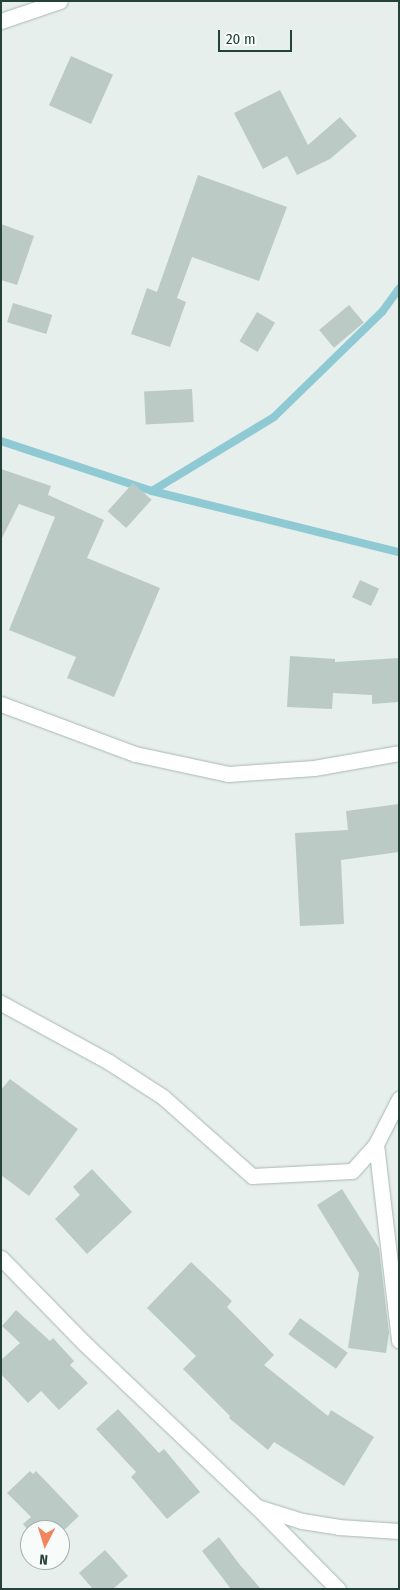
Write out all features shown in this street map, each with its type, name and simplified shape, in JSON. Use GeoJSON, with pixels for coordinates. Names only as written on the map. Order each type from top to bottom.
{"type":"FeatureCollection","features":[{"type":"Feature","properties":{"kind":"street"},"geometry":{"type":"LineString","coordinates":[[1,21],[60,1]]}},
{"type":"Feature","properties":{"kind":"street"},"geometry":{"type":"LineString","coordinates":[[1,704],[135,754],[228,774],[314,768],[399,753]]}},
{"type":"Feature","properties":{"kind":"street"},"geometry":{"type":"LineString","coordinates":[[1,1003],[109,1062],[163,1097],[252,1176],[352,1171],[376,1144],[399,1100]]}},
{"type":"Feature","properties":{"kind":"street"},"geometry":{"type":"LineString","coordinates":[[376,1144],[399,1341]]}},
{"type":"Feature","properties":{"kind":"street"},"geometry":{"type":"LineString","coordinates":[[1,1258],[91,1348],[257,1507],[338,1589]]}},
{"type":"Feature","properties":{"kind":"street"},"geometry":{"type":"LineString","coordinates":[[257,1507],[302,1521],[338,1527],[399,1531]]}},
{"type":"Feature","properties":{"kind":"building"},"geometry":{"type":"Polygon","coordinates":[[[71,56],[113,75],[91,124],[49,105],[71,56]]]}},
{"type":"Feature","properties":{"kind":"building"},"geometry":{"type":"Polygon","coordinates":[[[280,90],[308,145],[340,117],[357,136],[330,159],[297,175],[287,156],[263,169],[234,113],[280,90]]]}},
{"type":"Feature","properties":{"kind":"building"},"geometry":{"type":"Polygon","coordinates":[[[198,175],[287,207],[259,281],[192,257],[177,298],[186,302],[170,347],[131,334],[147,288],[157,292],[198,175]]]}},
{"type":"Feature","properties":{"kind":"building"},"geometry":{"type":"Polygon","coordinates":[[[1,224],[34,236],[17,285],[1,280],[1,224]]]}},
{"type":"Feature","properties":{"kind":"building"},"geometry":{"type":"Polygon","coordinates":[[[13,303],[52,315],[46,334],[7,322],[13,303]]]}},
{"type":"Feature","properties":{"kind":"building"},"geometry":{"type":"Polygon","coordinates":[[[349,305],[364,323],[334,348],[319,330],[349,305]]]}},
{"type":"Feature","properties":{"kind":"building"},"geometry":{"type":"Polygon","coordinates":[[[257,312],[275,323],[257,352],[239,341],[257,312]]]}},
{"type":"Feature","properties":{"kind":"building"},"geometry":{"type":"Polygon","coordinates":[[[192,389],[194,422],[146,424],[144,392],[192,389]]]}},
{"type":"Feature","properties":{"kind":"building"},"geometry":{"type":"Polygon","coordinates":[[[1,469],[51,486],[48,495],[104,520],[87,558],[160,588],[114,697],[67,678],[76,657],[9,630],[55,517],[19,504],[1,540],[1,469]]]}},
{"type":"Feature","properties":{"kind":"building"},"geometry":{"type":"Polygon","coordinates":[[[133,483],[152,500],[126,528],[108,511],[133,483]]]}},
{"type":"Feature","properties":{"kind":"building"},"geometry":{"type":"Polygon","coordinates":[[[360,580],[379,589],[371,606],[352,597],[360,580]]]}},
{"type":"Feature","properties":{"kind":"building"},"geometry":{"type":"Polygon","coordinates":[[[290,656],[335,659],[335,662],[399,658],[399,702],[372,704],[372,695],[333,693],[332,709],[287,707],[290,656]]]}},
{"type":"Feature","properties":{"kind":"building"},"geometry":{"type":"Polygon","coordinates":[[[399,804],[399,852],[341,860],[344,924],[300,926],[295,833],[348,830],[346,811],[399,804]]]}},
{"type":"Feature","properties":{"kind":"building"},"geometry":{"type":"Polygon","coordinates":[[[10,1079],[78,1129],[29,1196],[1,1175],[1,1090],[10,1079]]]}},
{"type":"Feature","properties":{"kind":"building"},"geometry":{"type":"Polygon","coordinates":[[[92,1169],[132,1212],[87,1254],[55,1219],[80,1195],[73,1187],[92,1169]]]}},
{"type":"Feature","properties":{"kind":"building"},"geometry":{"type":"Polygon","coordinates":[[[342,1189],[379,1248],[389,1333],[386,1353],[348,1348],[359,1273],[317,1205],[342,1189]]]}},
{"type":"Feature","properties":{"kind":"building"},"geometry":{"type":"Polygon","coordinates":[[[191,1262],[232,1301],[227,1307],[274,1355],[264,1365],[328,1416],[331,1410],[374,1437],[344,1486],[274,1442],[268,1450],[229,1418],[230,1416],[183,1369],[196,1356],[147,1308],[191,1262]]]}},
{"type":"Feature","properties":{"kind":"building"},"geometry":{"type":"Polygon","coordinates":[[[16,1310],[50,1341],[53,1338],[74,1361],[70,1365],[88,1383],[59,1410],[41,1391],[28,1403],[1,1374],[1,1360],[20,1343],[2,1326],[16,1310]]]}},
{"type":"Feature","properties":{"kind":"building"},"geometry":{"type":"Polygon","coordinates":[[[300,1318],[348,1353],[336,1369],[288,1334],[300,1318]]]}},
{"type":"Feature","properties":{"kind":"building"},"geometry":{"type":"Polygon","coordinates":[[[118,1409],[159,1453],[164,1449],[200,1492],[167,1519],[131,1477],[136,1472],[96,1429],[118,1409]]]}},
{"type":"Feature","properties":{"kind":"building"},"geometry":{"type":"Polygon","coordinates":[[[30,1471],[33,1474],[36,1471],[79,1516],[70,1525],[70,1520],[28,1520],[31,1517],[7,1493],[30,1471]]]}},
{"type":"Feature","properties":{"kind":"building"},"geometry":{"type":"Polygon","coordinates":[[[219,1537],[261,1589],[231,1589],[202,1551],[219,1537]]]}},
{"type":"Feature","properties":{"kind":"building"},"geometry":{"type":"Polygon","coordinates":[[[105,1550],[128,1576],[113,1589],[93,1589],[79,1573],[105,1550]]]}},
{"type":"Feature","properties":{"kind":"waterway"},"geometry":{"type":"LineString","coordinates":[[152,491],[274,417],[382,312],[399,289]]}},
{"type":"Feature","properties":{"kind":"waterway"},"geometry":{"type":"LineString","coordinates":[[1,441],[152,491],[399,552]]}}]}
